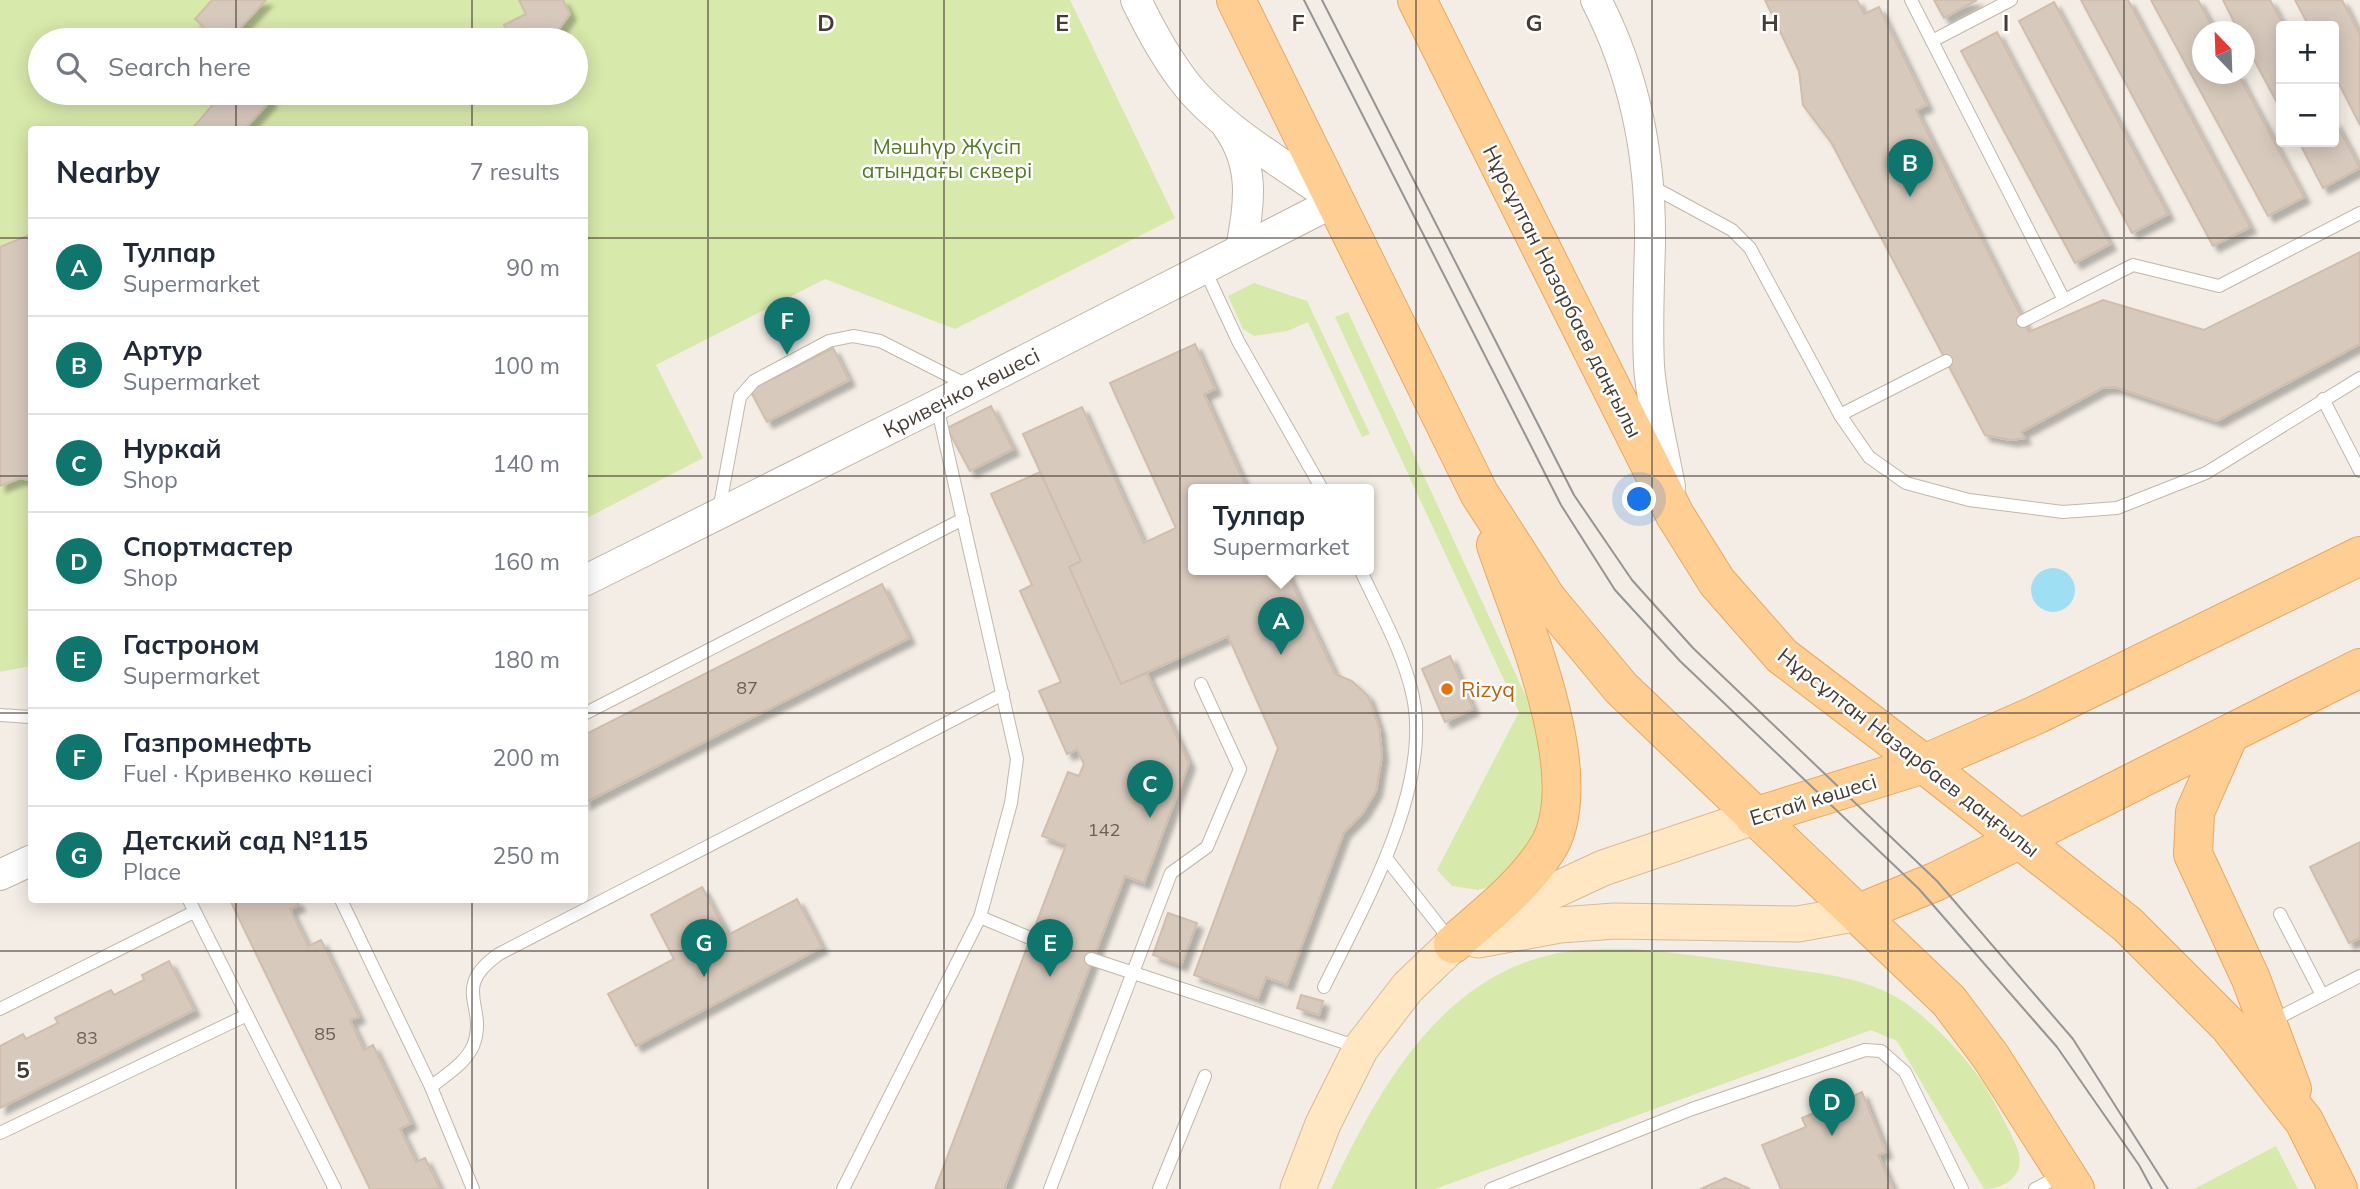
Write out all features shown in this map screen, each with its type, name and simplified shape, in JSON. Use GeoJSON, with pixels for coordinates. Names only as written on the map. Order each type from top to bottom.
{"type":"FeatureCollection","features":[{"type":"Feature","properties":{"kind":"main road"},"geometry":{"type":"LineString","coordinates":[[1236,0],[1479,493],[1547,599],[1621,688],[1950,1001],[1991,1057],[2059,1184]]}},
{"type":"Feature","properties":{"kind":"main road","name":"Нұрсұлтан Назарбаев даңғылы"},"geometry":{"type":"LineString","coordinates":[[1417,0],[1675,515],[1717,582],[1782,656],[2127,924],[2229,1026],[2304,1121],[2338,1189]]}},
{"type":"Feature","properties":{"kind":"main road"},"geometry":{"type":"LineString","coordinates":[[1453,944],[1503,900],[1548,848],[1560,816],[1562,791],[1559,736],[1479,493]]}},
{"type":"Feature","properties":{"kind":"main road","name":"Естай көшесі"},"geometry":{"type":"LineString","coordinates":[[1298,1189],[1323,1124],[1361,1048],[1408,987],[1453,944],[1517,908],[1593,872],[1754,817],[1924,764],[2038,714],[2360,556]]}},
{"type":"Feature","properties":{"kind":"main road"},"geometry":{"type":"LineString","coordinates":[[1453,944],[1560,925],[1615,921],[1798,924],[1859,913],[1919,889],[2360,668]]}},
{"type":"Feature","properties":{"kind":"main road"},"geometry":{"type":"LineString","coordinates":[[2229,735],[2194,812],[2193,854],[2252,979],[2304,1121]]}},
{"type":"Feature","properties":{"kind":"street"},"geometry":{"type":"LineString","coordinates":[[1136,0],[1150,29],[1183,81],[1221,118],[1336,201]]}},
{"type":"Feature","properties":{"kind":"street"},"geometry":{"type":"LineString","coordinates":[[1597,0],[1612,30],[1641,128],[1647,184],[1650,370],[1675,515]]}},
{"type":"Feature","properties":{"kind":"street"},"geometry":{"type":"LineString","coordinates":[[1221,118],[1244,158],[1250,186],[1241,249]]}},
{"type":"Feature","properties":{"kind":"street","name":"Кривенко көшесі"},"geometry":{"type":"LineString","coordinates":[[588,579],[971,388],[1336,201]]}},
{"type":"Feature","properties":{"kind":"street"},"geometry":{"type":"LineString","coordinates":[[0,875],[28,862]]}},
{"type":"Feature","properties":{"kind":"lane"},"geometry":{"type":"LineString","coordinates":[[1911,0],[2064,300]]}},
{"type":"Feature","properties":{"kind":"lane"},"geometry":{"type":"LineString","coordinates":[[1932,41],[2011,0]]}},
{"type":"Feature","properties":{"kind":"lane"},"geometry":{"type":"LineString","coordinates":[[1647,184],[1732,230],[1750,248],[1840,415],[1869,457],[1906,483],[1969,500],[2063,512],[2118,508],[2206,473],[2323,399],[2360,379]]}},
{"type":"Feature","properties":{"kind":"lane"},"geometry":{"type":"LineString","coordinates":[[2023,321],[2133,265],[2219,286],[2360,213]]}},
{"type":"Feature","properties":{"kind":"lane"},"geometry":{"type":"LineString","coordinates":[[1203,267],[1238,341],[1319,484]]}},
{"type":"Feature","properties":{"kind":"lane"},"geometry":{"type":"LineString","coordinates":[[718,514],[740,397],[754,381],[829,341],[853,336],[880,341],[971,388]]}},
{"type":"Feature","properties":{"kind":"lane"},"geometry":{"type":"LineString","coordinates":[[1840,415],[1946,361]]}},
{"type":"Feature","properties":{"kind":"lane"},"geometry":{"type":"LineString","coordinates":[[2323,399],[2360,471]]}},
{"type":"Feature","properties":{"kind":"lane"},"geometry":{"type":"LineString","coordinates":[[843,1189],[980,917],[1011,803],[1017,759],[937,405]]}},
{"type":"Feature","properties":{"kind":"lane"},"geometry":{"type":"LineString","coordinates":[[588,712],[963,519]]}},
{"type":"Feature","properties":{"kind":"lane"},"geometry":{"type":"LineString","coordinates":[[1324,987],[1386,858],[1407,790],[1417,727],[1406,672],[1363,575]]}},
{"type":"Feature","properties":{"kind":"lane"},"geometry":{"type":"LineString","coordinates":[[1050,1189],[1171,873],[1207,847],[1240,769],[1201,684]]}},
{"type":"Feature","properties":{"kind":"lane"},"geometry":{"type":"LineString","coordinates":[[431,1087],[460,1063],[474,1044],[472,981],[482,966],[499,954],[1003,694]]}},
{"type":"Feature","properties":{"kind":"lane"},"geometry":{"type":"LineString","coordinates":[[0,715],[28,717]]}},
{"type":"Feature","properties":{"kind":"lane"},"geometry":{"type":"LineString","coordinates":[[1386,858],[1453,944]]}},
{"type":"Feature","properties":{"kind":"lane"},"geometry":{"type":"LineString","coordinates":[[342,903],[431,1087],[473,1189]]}},
{"type":"Feature","properties":{"kind":"lane"},"geometry":{"type":"LineString","coordinates":[[0,1009],[192,906],[335,1189]]}},
{"type":"Feature","properties":{"kind":"lane"},"geometry":{"type":"LineString","coordinates":[[2280,914],[2322,995]]}},
{"type":"Feature","properties":{"kind":"lane"},"geometry":{"type":"LineString","coordinates":[[980,917],[1030,938]]}},
{"type":"Feature","properties":{"kind":"lane"},"geometry":{"type":"LineString","coordinates":[[1091,959],[1361,1048]]}},
{"type":"Feature","properties":{"kind":"lane"},"geometry":{"type":"LineString","coordinates":[[2268,1023],[2360,976]]}},
{"type":"Feature","properties":{"kind":"lane"},"geometry":{"type":"LineString","coordinates":[[0,1133],[247,1015]]}},
{"type":"Feature","properties":{"kind":"lane"},"geometry":{"type":"LineString","coordinates":[[1491,1189],[1692,1109],[1865,1050],[1881,1051],[1895,1060],[1905,1072],[1962,1189]]}},
{"type":"Feature","properties":{"kind":"lane"},"geometry":{"type":"LineString","coordinates":[[1159,1189],[1205,1076]]}},
{"type":"Feature","properties":{"kind":"green space","name":"Мәшһүр Жүсіп атындағы сквері"},"geometry":{"type":"Polygon","coordinates":[[[0,0],[1070,0],[1175,218],[955,329],[825,279],[656,365],[703,458],[588,517],[588,126],[28,126],[28,667],[0,672],[0,0]]]}},
{"type":"Feature","properties":{"kind":"green space"},"geometry":{"type":"Polygon","coordinates":[[[1254,283],[1307,301],[1370,434],[1362,437],[1308,322],[1287,331],[1254,336],[1243,329],[1228,296],[1254,283]]]}},
{"type":"Feature","properties":{"kind":"green space"},"geometry":{"type":"Polygon","coordinates":[[[1348,312],[1542,731],[1543,825],[1525,852],[1493,886],[1478,890],[1452,886],[1437,870],[1519,712],[1335,317],[1348,312]]]}},
{"type":"Feature","properties":{"kind":"green space"},"geometry":{"type":"Polygon","coordinates":[[[1635,949],[1827,975],[1869,985],[1896,997],[1943,1036],[1983,1083],[2017,1147],[2020,1162],[2015,1175],[2005,1184],[1984,1189],[1897,1041],[1871,1030],[1435,1189],[1331,1189],[1371,1111],[1395,1073],[1422,1038],[1453,1007],[1487,981],[1527,962],[1579,950],[1635,949]]]}},
{"type":"Feature","properties":{"kind":"green space"},"geometry":{"type":"Polygon","coordinates":[[[2276,1146],[2298,1189],[2194,1189],[2276,1146]]]}},
{"type":"Feature","properties":{"kind":"water"},"geometry":{"type":"Polygon","coordinates":[[[2053,568],[2069,574],[2075,590],[2069,606],[2053,612],[2037,606],[2031,590],[2037,574],[2053,568]]]}},
{"type":"Feature","properties":{"kind":"building"},"geometry":{"type":"Polygon","coordinates":[[[212,0],[266,0],[240,28],[205,28],[195,19],[212,0]]]}},
{"type":"Feature","properties":{"kind":"building"},"geometry":{"type":"Polygon","coordinates":[[[519,0],[563,0],[570,14],[560,28],[506,28],[504,25],[526,14],[519,0]]]}},
{"type":"Feature","properties":{"kind":"building"},"geometry":{"type":"Polygon","coordinates":[[[1765,0],[1857,0],[1864,14],[1879,7],[1927,105],[1916,110],[2029,332],[2103,300],[2204,330],[2360,252],[2360,344],[2217,421],[2115,387],[2102,388],[2021,432],[2025,438],[2011,440],[1985,435],[1831,142],[1803,105],[1799,71],[1765,0]]]}},
{"type":"Feature","properties":{"kind":"building"},"geometry":{"type":"Polygon","coordinates":[[[1934,0],[1977,0],[1944,18],[1934,0]]]}},
{"type":"Feature","properties":{"kind":"building"},"geometry":{"type":"Polygon","coordinates":[[[2081,0],[2128,0],[2250,227],[2213,246],[2081,0]]]}},
{"type":"Feature","properties":{"kind":"building"},"geometry":{"type":"Polygon","coordinates":[[[2151,0],[2198,0],[2209,21],[2192,21],[2192,76],[2151,0]]]}},
{"type":"Feature","properties":{"kind":"building"},"geometry":{"type":"Polygon","coordinates":[[[2223,0],[2270,0],[2281,21],[2276,21],[2276,101],[2255,62],[2255,21],[2234,21],[2223,0]]]}},
{"type":"Feature","properties":{"kind":"building"},"geometry":{"type":"Polygon","coordinates":[[[2295,0],[2342,0],[2360,35],[2360,125],[2339,84],[2339,21],[2306,21],[2295,0]]]}},
{"type":"Feature","properties":{"kind":"building"},"geometry":{"type":"Polygon","coordinates":[[[2054,2],[2168,214],[2132,233],[2019,21],[2054,2]]]}},
{"type":"Feature","properties":{"kind":"building"},"geometry":{"type":"Polygon","coordinates":[[[1997,32],[2110,244],[2075,263],[1961,51],[1997,32]]]}},
{"type":"Feature","properties":{"kind":"building"},"geometry":{"type":"Polygon","coordinates":[[[2196,84],[2243,84],[2304,197],[2268,216],[2196,84]]]}},
{"type":"Feature","properties":{"kind":"building"},"geometry":{"type":"Polygon","coordinates":[[[213,105],[266,105],[248,126],[194,126],[213,105]]]}},
{"type":"Feature","properties":{"kind":"building"},"geometry":{"type":"Polygon","coordinates":[[[2339,129],[2360,168],[2323,188],[2302,147],[2339,147],[2339,129]]]}},
{"type":"Feature","properties":{"kind":"building"},"geometry":{"type":"Polygon","coordinates":[[[28,236],[28,480],[20,478],[0,486],[0,247],[28,236]]]}},
{"type":"Feature","properties":{"kind":"building"},"geometry":{"type":"Polygon","coordinates":[[[1195,344],[1215,389],[1204,394],[1245,484],[1188,484],[1188,575],[1288,575],[1335,674],[1352,681],[1368,696],[1379,728],[1382,755],[1376,791],[1363,813],[1344,832],[1287,985],[1266,977],[1258,998],[1194,975],[1278,748],[1228,636],[1121,684],[1069,567],[1081,561],[1023,434],[1082,407],[1144,543],[1176,528],[1110,383],[1195,344]]]}},
{"type":"Feature","properties":{"kind":"building"},"geometry":{"type":"Polygon","coordinates":[[[833,348],[849,380],[767,422],[750,390],[833,348]]]}},
{"type":"Feature","properties":{"kind":"building"},"geometry":{"type":"Polygon","coordinates":[[[991,406],[1013,449],[970,471],[947,428],[991,406]]]}},
{"type":"Feature","properties":{"kind":"building"},"geometry":{"type":"Polygon","coordinates":[[[1040,472],[1081,561],[1069,567],[1121,684],[1147,673],[1189,763],[1144,883],[1125,876],[1004,1189],[935,1189],[1066,845],[1042,836],[1068,772],[1079,776],[1084,764],[1077,750],[1067,754],[1039,691],[1061,682],[1020,591],[1032,585],[991,494],[1040,472]]]}},
{"type":"Feature","properties":{"kind":"building"},"geometry":{"type":"Polygon","coordinates":[[[882,584],[909,638],[588,801],[588,733],[882,584]]]}},
{"type":"Feature","properties":{"kind":"building","name":"Rizyq"},"geometry":{"type":"Polygon","coordinates":[[[1450,656],[1473,709],[1445,722],[1422,669],[1450,656]]]}},
{"type":"Feature","properties":{"kind":"building"},"geometry":{"type":"Polygon","coordinates":[[[2360,842],[2360,938],[2349,943],[2310,867],[2360,842]]]}},
{"type":"Feature","properties":{"kind":"building"},"geometry":{"type":"Polygon","coordinates":[[[702,887],[728,935],[797,899],[822,947],[636,1046],[608,994],[674,959],[651,915],[702,887]]]}},
{"type":"Feature","properties":{"kind":"building"},"geometry":{"type":"Polygon","coordinates":[[[231,903],[298,903],[299,905],[290,909],[308,946],[321,940],[359,1017],[350,1020],[364,1050],[373,1045],[411,1123],[400,1129],[416,1162],[425,1158],[440,1189],[370,1189],[231,903]]]}},
{"type":"Feature","properties":{"kind":"building"},"geometry":{"type":"Polygon","coordinates":[[[1168,913],[1197,923],[1181,965],[1153,955],[1168,913]]]}},
{"type":"Feature","properties":{"kind":"building"},"geometry":{"type":"Polygon","coordinates":[[[169,961],[194,1010],[0,1108],[0,1046],[23,1034],[26,1039],[58,1023],[55,1018],[111,990],[114,995],[144,980],[142,975],[169,961]]]}},
{"type":"Feature","properties":{"kind":"building"},"geometry":{"type":"Polygon","coordinates":[[[1301,995],[1323,1001],[1319,1015],[1297,1008],[1301,995]]]}},
{"type":"Feature","properties":{"kind":"building"},"geometry":{"type":"Polygon","coordinates":[[[1862,1092],[1886,1152],[1878,1155],[1893,1189],[1781,1189],[1762,1145],[1806,1127],[1802,1118],[1862,1092]]]}},
{"type":"Feature","properties":{"kind":"building"},"geometry":{"type":"Polygon","coordinates":[[[1725,1178],[1750,1189],[1700,1189],[1725,1178]]]}},
{"type":"Feature","properties":{"kind":"tram line"},"geometry":{"type":"LineString","coordinates":[[1304,0],[1561,505],[1615,590],[1680,661],[1919,889],[2057,1047],[2139,1165],[2152,1189]]}},
{"type":"Feature","properties":{"kind":"tram line"},"geometry":{"type":"LineString","coordinates":[[1322,0],[1574,495],[1632,580],[1693,648],[1937,881],[2073,1039],[2168,1189]]}},
{"type":"Feature","properties":{"kind":"place","name":"Артур"},"geometry":{"type":"Point","coordinates":[1910,197]}},
{"type":"Feature","properties":{"kind":"place","name":"Газпромнефть"},"geometry":{"type":"Point","coordinates":[787,355]}},
{"type":"Feature","properties":{"kind":"place","name":"Тулпар"},"geometry":{"type":"Point","coordinates":[1281,655]}},
{"type":"Feature","properties":{"kind":"place","name":"Rizyq"},"geometry":{"type":"Point","coordinates":[1447,689]}},
{"type":"Feature","properties":{"kind":"place","name":"Нуркай"},"geometry":{"type":"Point","coordinates":[1150,818]}},
{"type":"Feature","properties":{"kind":"place","name":"Детский сад №115"},"geometry":{"type":"Point","coordinates":[704,977]}},
{"type":"Feature","properties":{"kind":"place","name":"Гастроном"},"geometry":{"type":"Point","coordinates":[1050,977]}},
{"type":"Feature","properties":{"kind":"place","name":"Спортмастер"},"geometry":{"type":"Point","coordinates":[1832,1136]}}]}
